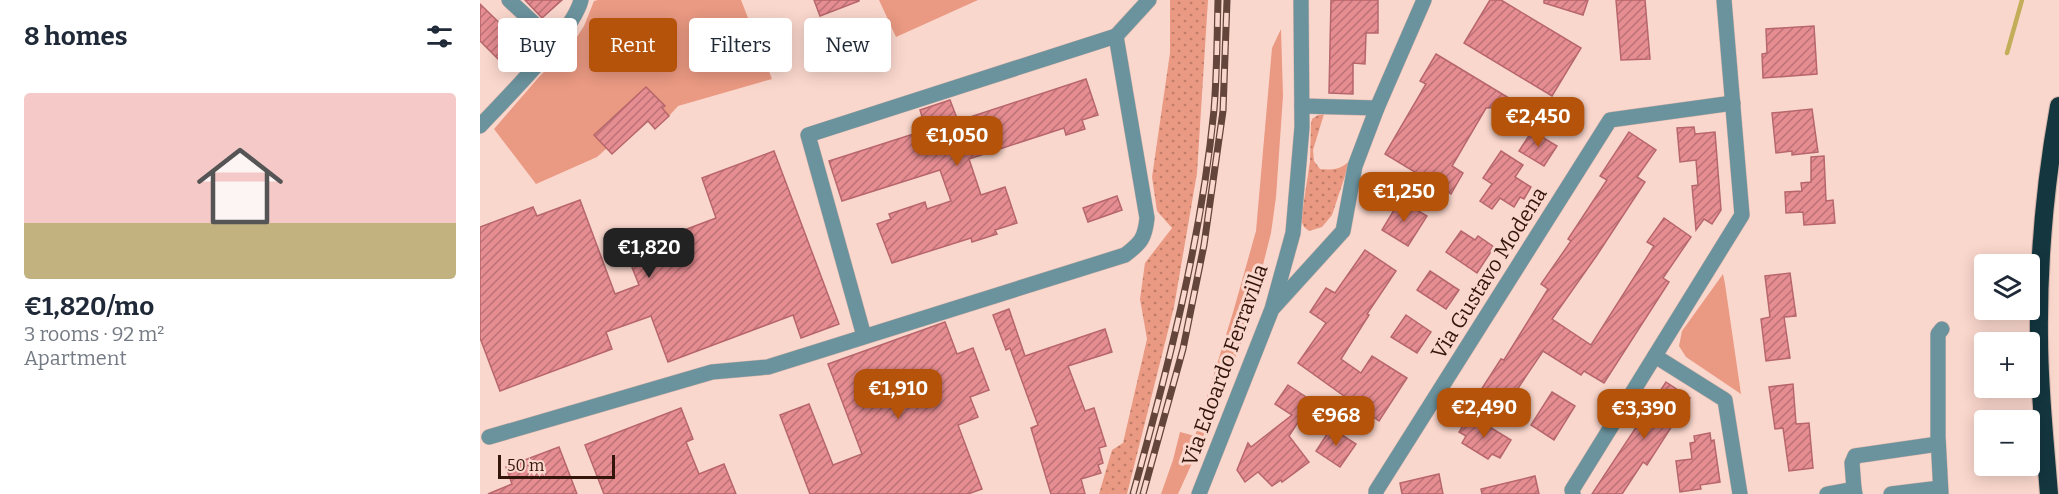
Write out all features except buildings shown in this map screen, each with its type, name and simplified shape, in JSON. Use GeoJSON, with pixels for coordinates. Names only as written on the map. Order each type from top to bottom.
{"type":"FeatureCollection","features":[{"type":"Feature","properties":{"kind":"highway"},"geometry":{"type":"LineString","coordinates":[[2049,494],[2041,385],[2039,300],[2045,194],[2059,106]]}},
{"type":"Feature","properties":{"kind":"street"},"geometry":{"type":"LineString","coordinates":[[509,0],[528,18]]}},
{"type":"Feature","properties":{"kind":"street"},"geometry":{"type":"LineString","coordinates":[[573,18],[581,0]]}},
{"type":"Feature","properties":{"kind":"street"},"geometry":{"type":"LineString","coordinates":[[864,336],[808,135],[1116,36],[1149,0]]}},
{"type":"Feature","properties":{"kind":"street","name":"Via Edoardo Ferravilla"},"geometry":{"type":"LineString","coordinates":[[1206,490],[1272,309],[1293,233],[1302,127],[1300,0]]}},
{"type":"Feature","properties":{"kind":"street"},"geometry":{"type":"LineString","coordinates":[[1272,309],[1343,231],[1355,166],[1377,108],[1424,0]]}},
{"type":"Feature","properties":{"kind":"street"},"geometry":{"type":"LineString","coordinates":[[1573,494],[1572,490],[1742,215],[1724,0]]}},
{"type":"Feature","properties":{"kind":"street"},"geometry":{"type":"LineString","coordinates":[[489,437],[712,372],[768,367],[1125,255],[1137,246],[1145,234],[1147,218],[1116,36]]}},
{"type":"Feature","properties":{"kind":"street"},"geometry":{"type":"LineString","coordinates":[[480,126],[529,72]]}},
{"type":"Feature","properties":{"kind":"street","name":"Via Gustavo Modena"},"geometry":{"type":"LineString","coordinates":[[1371,493],[1610,120],[1733,103]]}},
{"type":"Feature","properties":{"kind":"street"},"geometry":{"type":"LineString","coordinates":[[1302,106],[1377,108]]}},
{"type":"Feature","properties":{"kind":"street"},"geometry":{"type":"LineString","coordinates":[[1891,494],[1940,491],[1938,334],[1942,329]]}},
{"type":"Feature","properties":{"kind":"street"},"geometry":{"type":"LineString","coordinates":[[1655,356],[1725,400],[1740,494]]}},
{"type":"Feature","properties":{"kind":"street"},"geometry":{"type":"LineString","coordinates":[[1831,493],[1855,492],[1852,463],[1855,456],[1938,444]]}},
{"type":"Feature","properties":{"kind":"shaded area"},"geometry":{"type":"Polygon","coordinates":[[[741,0],[748,18],[689,18],[689,72],[769,72],[772,79],[678,106],[669,116],[662,108],[664,106],[646,87],[595,135],[607,148],[597,157],[536,184],[494,129],[544,72],[577,72],[577,37],[594,1],[741,0]]]}},
{"type":"Feature","properties":{"kind":"shaded area"},"geometry":{"type":"Polygon","coordinates":[[[879,0],[978,0],[896,37],[891,26],[891,18],[887,18],[879,0]]]}},
{"type":"Feature","properties":{"kind":"shaded area"},"geometry":{"type":"Polygon","coordinates":[[[1170,0],[1208,0],[1197,173],[1174,307],[1127,494],[1099,494],[1112,450],[1123,443],[1147,339],[1140,299],[1145,263],[1172,228],[1157,211],[1152,177],[1170,53],[1170,0]]]}},
{"type":"Feature","properties":{"kind":"shaded area"},"geometry":{"type":"Polygon","coordinates":[[[1281,29],[1283,96],[1276,197],[1271,233],[1247,328],[1178,494],[1161,494],[1180,432],[1195,436],[1256,231],[1272,48],[1281,29]]]}},
{"type":"Feature","properties":{"kind":"shaded area"},"geometry":{"type":"Polygon","coordinates":[[[1324,114],[1313,150],[1314,161],[1320,169],[1336,169],[1350,161],[1332,215],[1322,227],[1309,231],[1301,220],[1310,161],[1311,124],[1312,119],[1324,114]]]}},
{"type":"Feature","properties":{"kind":"shaded area"},"geometry":{"type":"Polygon","coordinates":[[[1723,274],[1741,394],[1686,357],[1679,346],[1682,331],[1723,274]]]}},
{"type":"Feature","properties":{"kind":"waterway"},"geometry":{"type":"LineString","coordinates":[[2007,53],[2022,0]]}},
{"type":"Feature","properties":{"kind":"railway"},"geometry":{"type":"LineString","coordinates":[[1133,494],[1171,352],[1201,208],[1214,110],[1218,0]]}},
{"type":"Feature","properties":{"kind":"railway"},"geometry":{"type":"LineString","coordinates":[[1143,494],[1183,349],[1204,245],[1223,111],[1227,0]]}}]}
